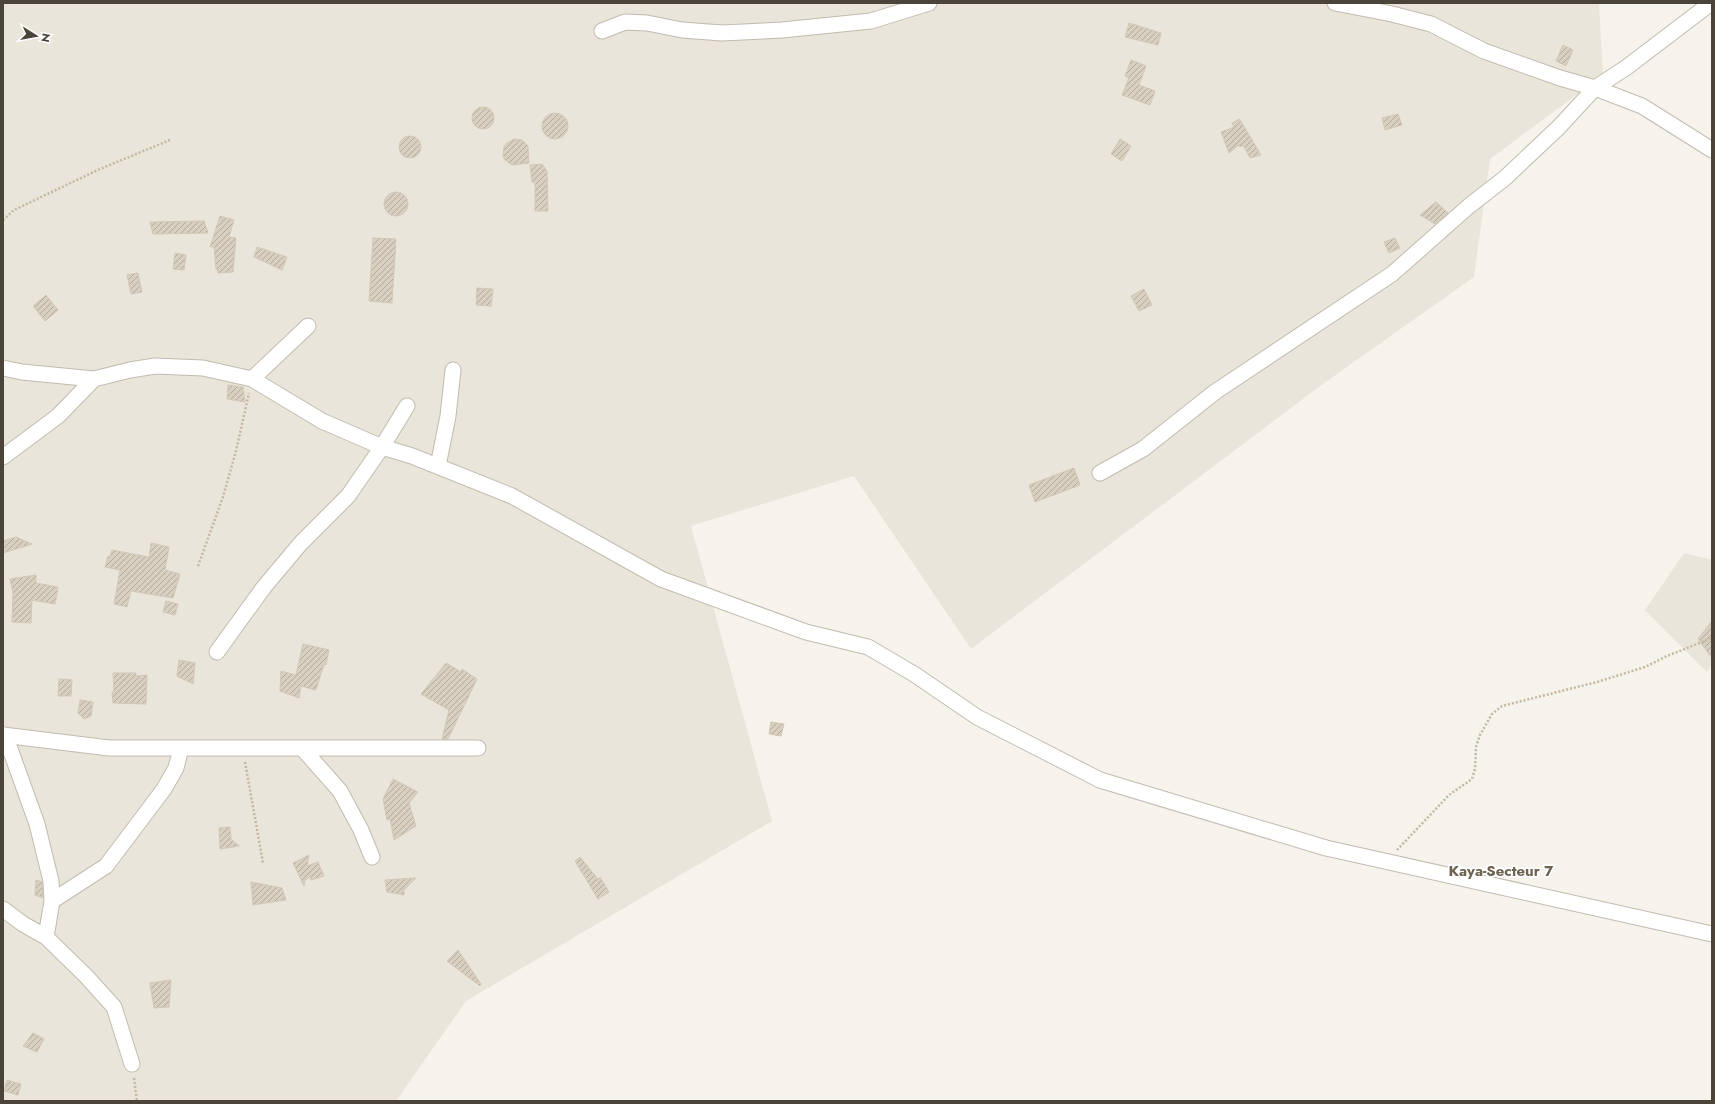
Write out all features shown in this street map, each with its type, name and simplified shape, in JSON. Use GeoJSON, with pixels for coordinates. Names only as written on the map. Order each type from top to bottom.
{"type":"FeatureCollection","features":[{"type":"Feature","properties":{"kind":"street"},"geometry":{"type":"LineString","coordinates":[[602,31],[625,22],[647,23],[682,30],[722,33],[782,30],[870,21],[929,3]]}},
{"type":"Feature","properties":{"kind":"street"},"geometry":{"type":"LineString","coordinates":[[1335,3],[1392,14],[1431,24],[1484,50],[1560,78],[1595,88],[1642,106],[1712,150]]}},
{"type":"Feature","properties":{"kind":"street"},"geometry":{"type":"LineString","coordinates":[[1100,473],[1143,449],[1215,392],[1392,274],[1469,206],[1505,178],[1559,127],[1595,88],[1627,67],[1711,3]]}},
{"type":"Feature","properties":{"kind":"street"},"geometry":{"type":"LineString","coordinates":[[252,379],[308,326]]}},
{"type":"Feature","properties":{"kind":"street"},"geometry":{"type":"LineString","coordinates":[[3,368],[22,372],[94,379],[130,370],[155,366],[202,368],[252,379],[322,421],[382,447],[438,466],[512,496],[660,579],[806,632],[868,647],[914,674],[976,717],[1100,780],[1326,848],[1712,934]]}},
{"type":"Feature","properties":{"kind":"street"},"geometry":{"type":"LineString","coordinates":[[438,466],[448,416],[453,370]]}},
{"type":"Feature","properties":{"kind":"street"},"geometry":{"type":"LineString","coordinates":[[3,456],[58,416],[94,379]]}},
{"type":"Feature","properties":{"kind":"street"},"geometry":{"type":"LineString","coordinates":[[217,652],[264,587],[301,543],[348,496],[382,447],[407,406]]}},
{"type":"Feature","properties":{"kind":"street"},"geometry":{"type":"LineString","coordinates":[[46,938],[52,901],[51,881],[37,824],[4,735],[109,748],[478,748]]}},
{"type":"Feature","properties":{"kind":"street"},"geometry":{"type":"LineString","coordinates":[[52,901],[106,866],[164,789],[176,768],[181,748]]}},
{"type":"Feature","properties":{"kind":"street"},"geometry":{"type":"LineString","coordinates":[[302,748],[340,791],[361,830],[372,857]]}},
{"type":"Feature","properties":{"kind":"street"},"geometry":{"type":"LineString","coordinates":[[3,909],[23,924],[46,938],[86,976],[114,1007],[132,1064]]}},
{"type":"Feature","properties":{"kind":"path"},"geometry":{"type":"LineString","coordinates":[[3,220],[14,210],[93,172],[170,140]]}},
{"type":"Feature","properties":{"kind":"path"},"geometry":{"type":"LineString","coordinates":[[198,566],[223,497],[236,451],[252,379]]}},
{"type":"Feature","properties":{"kind":"path"},"geometry":{"type":"LineString","coordinates":[[1387,861],[1449,795],[1472,779],[1475,769],[1476,747],[1480,735],[1492,714],[1502,706],[1597,682],[1638,669],[1712,638]]}},
{"type":"Feature","properties":{"kind":"path"},"geometry":{"type":"LineString","coordinates":[[243,748],[263,863]]}},
{"type":"Feature","properties":{"kind":"path"},"geometry":{"type":"LineString","coordinates":[[132,1064],[137,1101]]}},
{"type":"Feature","properties":{"kind":"shaded area"},"geometry":{"type":"Polygon","coordinates":[[[3,3],[1599,3],[1603,75],[1490,159],[1474,277],[1320,386],[971,649],[854,476],[691,526],[772,821],[466,1001],[396,1101],[3,1101],[3,3]]]}},
{"type":"Feature","properties":{"kind":"shaded area"},"geometry":{"type":"Polygon","coordinates":[[[1684,553],[1712,560],[1712,664],[1707,672],[1645,610],[1684,553]]]}},
{"type":"Feature","properties":{"kind":"building"},"geometry":{"type":"Polygon","coordinates":[[[1129,23],[1161,33],[1158,45],[1125,37],[1129,23]]]}},
{"type":"Feature","properties":{"kind":"building"},"geometry":{"type":"Polygon","coordinates":[[[1563,45],[1573,50],[1566,66],[1556,61],[1563,45]]]}},
{"type":"Feature","properties":{"kind":"building"},"geometry":{"type":"Polygon","coordinates":[[[1131,60],[1146,66],[1139,85],[1155,91],[1150,105],[1122,95],[1129,78],[1125,76],[1131,60]]]}},
{"type":"Feature","properties":{"kind":"building"},"geometry":{"type":"Polygon","coordinates":[[[483,107],[491,110],[494,118],[491,126],[483,129],[475,126],[472,118],[475,110],[483,107]]]}},
{"type":"Feature","properties":{"kind":"building"},"geometry":{"type":"Polygon","coordinates":[[[555,113],[564,117],[568,126],[564,135],[555,139],[546,135],[542,126],[546,117],[555,113]]]}},
{"type":"Feature","properties":{"kind":"building"},"geometry":{"type":"Polygon","coordinates":[[[1398,114],[1402,125],[1385,130],[1382,118],[1398,114]]]}},
{"type":"Feature","properties":{"kind":"building"},"geometry":{"type":"Polygon","coordinates":[[[1239,119],[1261,155],[1250,158],[1243,145],[1240,147],[1239,145],[1229,153],[1221,132],[1234,127],[1232,123],[1239,119]]]}},
{"type":"Feature","properties":{"kind":"building"},"geometry":{"type":"Polygon","coordinates":[[[410,136],[418,139],[421,147],[418,155],[410,158],[402,155],[399,147],[402,139],[410,136]]]}},
{"type":"Feature","properties":{"kind":"building"},"geometry":{"type":"Polygon","coordinates":[[[514,139],[522,140],[528,146],[529,163],[512,165],[505,160],[503,156],[504,147],[507,143],[514,139]]]}},
{"type":"Feature","properties":{"kind":"building"},"geometry":{"type":"Polygon","coordinates":[[[1120,139],[1131,146],[1122,161],[1111,154],[1120,139]]]}},
{"type":"Feature","properties":{"kind":"building"},"geometry":{"type":"Polygon","coordinates":[[[542,164],[547,171],[548,211],[535,211],[535,182],[532,182],[530,165],[542,164]]]}},
{"type":"Feature","properties":{"kind":"building"},"geometry":{"type":"Polygon","coordinates":[[[396,192],[405,195],[408,204],[405,213],[396,216],[387,213],[384,204],[387,195],[396,192]]]}},
{"type":"Feature","properties":{"kind":"building"},"geometry":{"type":"Polygon","coordinates":[[[1436,202],[1448,213],[1435,224],[1420,215],[1436,202]]]}},
{"type":"Feature","properties":{"kind":"building"},"geometry":{"type":"Polygon","coordinates":[[[220,216],[234,220],[229,237],[236,238],[233,272],[218,273],[216,269],[214,247],[210,247],[220,216]]]}},
{"type":"Feature","properties":{"kind":"building"},"geometry":{"type":"Polygon","coordinates":[[[204,221],[208,233],[153,234],[150,222],[204,221]]]}},
{"type":"Feature","properties":{"kind":"building"},"geometry":{"type":"Polygon","coordinates":[[[373,238],[396,239],[392,303],[369,301],[373,238]]]}},
{"type":"Feature","properties":{"kind":"building"},"geometry":{"type":"Polygon","coordinates":[[[1395,238],[1400,248],[1389,253],[1384,242],[1395,238]]]}},
{"type":"Feature","properties":{"kind":"building"},"geometry":{"type":"Polygon","coordinates":[[[257,247],[287,257],[282,270],[254,257],[257,247]]]}},
{"type":"Feature","properties":{"kind":"building"},"geometry":{"type":"Polygon","coordinates":[[[175,253],[186,255],[184,270],[173,269],[175,253]]]}},
{"type":"Feature","properties":{"kind":"building"},"geometry":{"type":"Polygon","coordinates":[[[138,273],[142,292],[131,294],[127,275],[138,273]]]}},
{"type":"Feature","properties":{"kind":"building"},"geometry":{"type":"Polygon","coordinates":[[[477,288],[493,289],[491,306],[476,305],[477,288]]]}},
{"type":"Feature","properties":{"kind":"building"},"geometry":{"type":"Polygon","coordinates":[[[1144,289],[1152,305],[1139,311],[1131,296],[1144,289]]]}},
{"type":"Feature","properties":{"kind":"building"},"geometry":{"type":"Polygon","coordinates":[[[46,295],[58,310],[45,321],[33,306],[46,295]]]}},
{"type":"Feature","properties":{"kind":"building"},"geometry":{"type":"Polygon","coordinates":[[[228,385],[243,387],[245,402],[227,399],[228,385]]]}},
{"type":"Feature","properties":{"kind":"building"},"geometry":{"type":"Polygon","coordinates":[[[1074,468],[1080,485],[1035,502],[1029,485],[1074,468]]]}},
{"type":"Feature","properties":{"kind":"building"},"geometry":{"type":"Polygon","coordinates":[[[16,537],[32,544],[3,553],[3,541],[16,537]]]}},
{"type":"Feature","properties":{"kind":"building"},"geometry":{"type":"Polygon","coordinates":[[[151,543],[169,547],[165,570],[180,574],[173,598],[131,591],[127,607],[114,604],[120,570],[105,567],[108,556],[110,557],[112,550],[149,557],[151,543]]]}},
{"type":"Feature","properties":{"kind":"building"},"geometry":{"type":"Polygon","coordinates":[[[36,575],[36,583],[58,587],[55,604],[32,600],[31,623],[12,622],[13,593],[10,579],[36,575]]]}},
{"type":"Feature","properties":{"kind":"building"},"geometry":{"type":"Polygon","coordinates":[[[166,601],[178,604],[175,615],[163,612],[166,601]]]}},
{"type":"Feature","properties":{"kind":"building"},"geometry":{"type":"Polygon","coordinates":[[[1712,621],[1712,658],[1698,639],[1712,621]]]}},
{"type":"Feature","properties":{"kind":"building"},"geometry":{"type":"Polygon","coordinates":[[[303,644],[329,650],[326,665],[324,664],[316,690],[301,686],[299,698],[280,691],[281,671],[296,675],[303,644]]]}},
{"type":"Feature","properties":{"kind":"building"},"geometry":{"type":"Polygon","coordinates":[[[179,660],[195,663],[193,684],[177,676],[179,660]]]}},
{"type":"Feature","properties":{"kind":"building"},"geometry":{"type":"Polygon","coordinates":[[[446,663],[461,672],[462,669],[477,679],[448,739],[442,739],[449,710],[421,694],[446,663]]]}},
{"type":"Feature","properties":{"kind":"building"},"geometry":{"type":"Polygon","coordinates":[[[113,673],[136,673],[136,676],[147,675],[146,704],[113,703],[113,673]]]}},
{"type":"Feature","properties":{"kind":"building"},"geometry":{"type":"Polygon","coordinates":[[[59,679],[72,680],[71,696],[58,696],[59,679]]]}},
{"type":"Feature","properties":{"kind":"building"},"geometry":{"type":"Polygon","coordinates":[[[80,700],[93,702],[91,716],[84,719],[78,713],[80,700]]]}},
{"type":"Feature","properties":{"kind":"building"},"geometry":{"type":"Polygon","coordinates":[[[771,722],[784,724],[781,736],[769,734],[771,722]]]}},
{"type":"Feature","properties":{"kind":"building"},"geometry":{"type":"Polygon","coordinates":[[[393,779],[418,792],[409,803],[416,826],[394,840],[390,819],[387,820],[383,799],[393,779]]]}},
{"type":"Feature","properties":{"kind":"building"},"geometry":{"type":"Polygon","coordinates":[[[230,827],[231,839],[239,846],[220,849],[219,828],[230,827]]]}},
{"type":"Feature","properties":{"kind":"building"},"geometry":{"type":"Polygon","coordinates":[[[309,855],[307,866],[318,862],[324,876],[311,880],[310,877],[305,880],[304,886],[293,863],[309,855]]]}},
{"type":"Feature","properties":{"kind":"building"},"geometry":{"type":"Polygon","coordinates":[[[580,857],[598,879],[600,877],[609,892],[598,899],[575,861],[580,857]]]}},
{"type":"Feature","properties":{"kind":"building"},"geometry":{"type":"Polygon","coordinates":[[[416,878],[404,890],[404,895],[387,892],[385,880],[416,878]]]}},
{"type":"Feature","properties":{"kind":"building"},"geometry":{"type":"Polygon","coordinates":[[[36,880],[42,882],[43,898],[35,895],[36,880]]]}},
{"type":"Feature","properties":{"kind":"building"},"geometry":{"type":"Polygon","coordinates":[[[251,882],[282,888],[286,900],[253,905],[251,882]]]}},
{"type":"Feature","properties":{"kind":"building"},"geometry":{"type":"Polygon","coordinates":[[[458,950],[481,984],[480,986],[447,961],[458,950]]]}},
{"type":"Feature","properties":{"kind":"building"},"geometry":{"type":"Polygon","coordinates":[[[171,980],[169,1007],[154,1008],[150,983],[171,980]]]}},
{"type":"Feature","properties":{"kind":"building"},"geometry":{"type":"Polygon","coordinates":[[[33,1033],[44,1039],[37,1052],[23,1046],[33,1033]]]}},
{"type":"Feature","properties":{"kind":"building"},"geometry":{"type":"Polygon","coordinates":[[[7,1080],[21,1084],[18,1095],[4,1091],[7,1080]]]}},
{"type":"Feature","properties":{"kind":"district","name":"Kaya-Secteur 7"},"geometry":{"type":"Point","coordinates":[1501,871]}}]}
